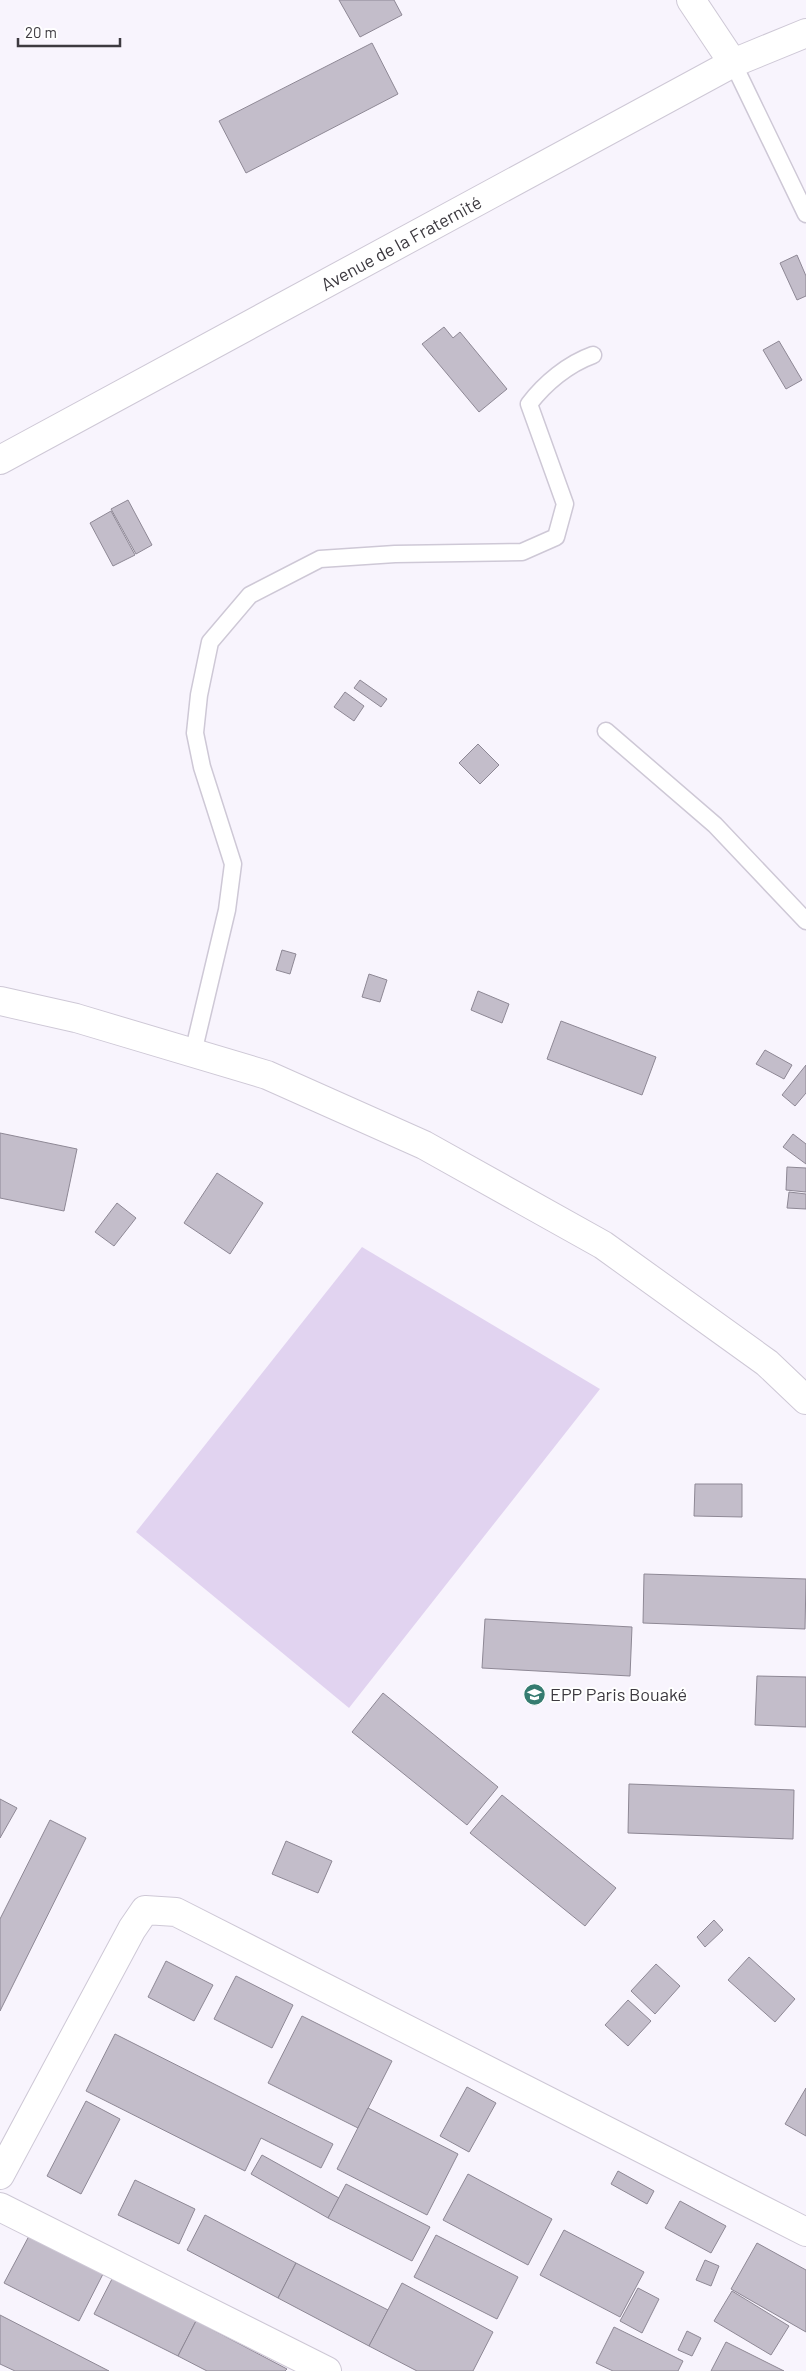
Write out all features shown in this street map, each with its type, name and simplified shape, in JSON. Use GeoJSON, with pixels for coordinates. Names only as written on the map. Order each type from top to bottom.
{"type":"FeatureCollection","features":[{"type":"Feature","properties":{"kind":"street"},"geometry":{"type":"LineString","coordinates":[[691,0],[733,63]]}},
{"type":"Feature","properties":{"kind":"street","name":"Avenue de la Fraternité"},"geometry":{"type":"LineString","coordinates":[[0,460],[733,63],[806,33]]}},
{"type":"Feature","properties":{"kind":"street"},"geometry":{"type":"LineString","coordinates":[[0,1001],[76,1018],[267,1075],[424,1146],[603,1245],[767,1363],[806,1400]]}},
{"type":"Feature","properties":{"kind":"street"},"geometry":{"type":"LineString","coordinates":[[0,2175],[132,1929],[146,1910],[176,1912],[806,2232]]}},
{"type":"Feature","properties":{"kind":"street"},"geometry":{"type":"LineString","coordinates":[[0,2207],[327,2371]]}},
{"type":"Feature","properties":{"kind":"lane"},"geometry":{"type":"LineString","coordinates":[[733,63],[806,214]]}},
{"type":"Feature","properties":{"kind":"lane"},"geometry":{"type":"LineString","coordinates":[[193,1053],[226,910],[233,864],[202,767],[195,733],[198,695],[210,642],[250,596],[320,560],[395,554],[522,552],[556,538],[565,504],[529,404],[540,390],[577,361],[594,355]]}},
{"type":"Feature","properties":{"kind":"lane"},"geometry":{"type":"LineString","coordinates":[[606,731],[715,825],[806,921]]}},
{"type":"Feature","properties":{"kind":"shaded area"},"geometry":{"type":"Polygon","coordinates":[[[362,1247],[600,1389],[349,1708],[136,1532],[362,1247]]]}},
{"type":"Feature","properties":{"kind":"building"},"geometry":{"type":"Polygon","coordinates":[[[339,0],[394,0],[402,15],[360,37],[339,0]]]}},
{"type":"Feature","properties":{"kind":"building"},"geometry":{"type":"Polygon","coordinates":[[[372,43],[398,94],[246,173],[219,121],[372,43]]]}},
{"type":"Feature","properties":{"kind":"building"},"geometry":{"type":"Polygon","coordinates":[[[797,255],[806,276],[806,296],[797,300],[780,263],[797,255]]]}},
{"type":"Feature","properties":{"kind":"building"},"geometry":{"type":"Polygon","coordinates":[[[444,327],[453,338],[460,332],[507,389],[479,412],[422,344],[444,327]]]}},
{"type":"Feature","properties":{"kind":"building"},"geometry":{"type":"Polygon","coordinates":[[[779,341],[802,380],[786,389],[763,350],[779,341]]]}},
{"type":"Feature","properties":{"kind":"building"},"geometry":{"type":"Polygon","coordinates":[[[128,500],[152,545],[136,554],[111,509],[128,500]]]}},
{"type":"Feature","properties":{"kind":"building"},"geometry":{"type":"Polygon","coordinates":[[[111,511],[135,555],[113,566],[90,523],[111,511]]]}},
{"type":"Feature","properties":{"kind":"building"},"geometry":{"type":"Polygon","coordinates":[[[360,680],[387,699],[381,707],[354,688],[360,680]]]}},
{"type":"Feature","properties":{"kind":"building"},"geometry":{"type":"Polygon","coordinates":[[[345,692],[364,706],[354,721],[334,707],[345,692]]]}},
{"type":"Feature","properties":{"kind":"building"},"geometry":{"type":"Polygon","coordinates":[[[478,744],[499,765],[480,784],[459,763],[478,744]]]}},
{"type":"Feature","properties":{"kind":"building"},"geometry":{"type":"Polygon","coordinates":[[[282,950],[296,954],[290,974],[276,970],[282,950]]]}},
{"type":"Feature","properties":{"kind":"building"},"geometry":{"type":"Polygon","coordinates":[[[369,974],[387,980],[380,1002],[362,997],[369,974]]]}},
{"type":"Feature","properties":{"kind":"building"},"geometry":{"type":"Polygon","coordinates":[[[478,991],[509,1004],[502,1023],[471,1010],[478,991]]]}},
{"type":"Feature","properties":{"kind":"building"},"geometry":{"type":"Polygon","coordinates":[[[561,1021],[656,1057],[642,1095],[547,1059],[561,1021]]]}},
{"type":"Feature","properties":{"kind":"building"},"geometry":{"type":"Polygon","coordinates":[[[765,1050],[792,1065],[784,1079],[756,1064],[765,1050]]]}},
{"type":"Feature","properties":{"kind":"building"},"geometry":{"type":"Polygon","coordinates":[[[806,1065],[806,1093],[795,1106],[782,1095],[806,1065]]]}},
{"type":"Feature","properties":{"kind":"building"},"geometry":{"type":"Polygon","coordinates":[[[0,1133],[77,1149],[64,1211],[0,1198],[0,1133]]]}},
{"type":"Feature","properties":{"kind":"building"},"geometry":{"type":"Polygon","coordinates":[[[793,1134],[806,1144],[806,1164],[783,1147],[793,1134]]]}},
{"type":"Feature","properties":{"kind":"building"},"geometry":{"type":"Polygon","coordinates":[[[787,1167],[806,1168],[806,1192],[786,1190],[787,1167]]]}},
{"type":"Feature","properties":{"kind":"building"},"geometry":{"type":"Polygon","coordinates":[[[217,1173],[263,1203],[230,1254],[184,1223],[217,1173]]]}},
{"type":"Feature","properties":{"kind":"building"},"geometry":{"type":"Polygon","coordinates":[[[789,1192],[806,1194],[806,1209],[787,1208],[789,1192]]]}},
{"type":"Feature","properties":{"kind":"building"},"geometry":{"type":"Polygon","coordinates":[[[117,1203],[136,1218],[114,1246],[95,1232],[117,1203]]]}},
{"type":"Feature","properties":{"kind":"building"},"geometry":{"type":"Polygon","coordinates":[[[695,1484],[742,1484],[742,1517],[694,1516],[695,1484]]]}},
{"type":"Feature","properties":{"kind":"building"},"geometry":{"type":"Polygon","coordinates":[[[644,1574],[806,1579],[805,1629],[643,1623],[644,1574]]]}},
{"type":"Feature","properties":{"kind":"building"},"geometry":{"type":"Polygon","coordinates":[[[485,1619],[632,1627],[630,1676],[482,1668],[485,1619]]]}},
{"type":"Feature","properties":{"kind":"building"},"geometry":{"type":"Polygon","coordinates":[[[757,1676],[806,1677],[806,1727],[755,1725],[757,1676]]]}},
{"type":"Feature","properties":{"kind":"building"},"geometry":{"type":"Polygon","coordinates":[[[383,1693],[498,1787],[467,1825],[352,1732],[383,1693]]]}},
{"type":"Feature","properties":{"kind":"building"},"geometry":{"type":"Polygon","coordinates":[[[629,1784],[794,1790],[793,1839],[628,1833],[629,1784]]]}},
{"type":"Feature","properties":{"kind":"building"},"geometry":{"type":"Polygon","coordinates":[[[502,1795],[616,1888],[585,1926],[470,1833],[502,1795]]]}},
{"type":"Feature","properties":{"kind":"building"},"geometry":{"type":"Polygon","coordinates":[[[0,1799],[17,1808],[0,1838],[0,1799]]]}},
{"type":"Feature","properties":{"kind":"building"},"geometry":{"type":"Polygon","coordinates":[[[50,1820],[86,1838],[0,2011],[0,1919],[50,1820]]]}},
{"type":"Feature","properties":{"kind":"building"},"geometry":{"type":"Polygon","coordinates":[[[286,1841],[332,1861],[318,1893],[272,1874],[286,1841]]]}},
{"type":"Feature","properties":{"kind":"building"},"geometry":{"type":"Polygon","coordinates":[[[714,1920],[723,1930],[705,1947],[697,1937],[714,1920]]]}},
{"type":"Feature","properties":{"kind":"building"},"geometry":{"type":"Polygon","coordinates":[[[749,1957],[795,1999],[775,2022],[728,1980],[749,1957]]]}},
{"type":"Feature","properties":{"kind":"building"},"geometry":{"type":"Polygon","coordinates":[[[166,1961],[213,1985],[194,2021],[148,1997],[166,1961]]]}},
{"type":"Feature","properties":{"kind":"building"},"geometry":{"type":"Polygon","coordinates":[[[656,1964],[680,1986],[655,2014],[631,1991],[656,1964]]]}},
{"type":"Feature","properties":{"kind":"building"},"geometry":{"type":"Polygon","coordinates":[[[236,1976],[293,2005],[272,2048],[214,2019],[236,1976]]]}},
{"type":"Feature","properties":{"kind":"building"},"geometry":{"type":"Polygon","coordinates":[[[628,2000],[651,2021],[628,2046],[605,2025],[628,2000]]]}},
{"type":"Feature","properties":{"kind":"building"},"geometry":{"type":"Polygon","coordinates":[[[302,2016],[392,2061],[358,2128],[268,2083],[302,2016]]]}},
{"type":"Feature","properties":{"kind":"building"},"geometry":{"type":"Polygon","coordinates":[[[115,2034],[333,2144],[321,2168],[261,2138],[245,2171],[86,2091],[115,2034]]]}},
{"type":"Feature","properties":{"kind":"building"},"geometry":{"type":"Polygon","coordinates":[[[467,2087],[496,2103],[469,2152],[440,2136],[467,2087]]]}},
{"type":"Feature","properties":{"kind":"building"},"geometry":{"type":"Polygon","coordinates":[[[806,2088],[806,2136],[785,2124],[806,2088]]]}},
{"type":"Feature","properties":{"kind":"building"},"geometry":{"type":"Polygon","coordinates":[[[86,2101],[120,2119],[81,2194],[47,2176],[86,2101]]]}},
{"type":"Feature","properties":{"kind":"building"},"geometry":{"type":"Polygon","coordinates":[[[368,2108],[458,2154],[427,2215],[337,2169],[368,2108]]]}},
{"type":"Feature","properties":{"kind":"building"},"geometry":{"type":"Polygon","coordinates":[[[262,2155],[339,2198],[328,2218],[251,2174],[262,2155]]]}},
{"type":"Feature","properties":{"kind":"building"},"geometry":{"type":"Polygon","coordinates":[[[618,2171],[654,2191],[647,2204],[611,2184],[618,2171]]]}},
{"type":"Feature","properties":{"kind":"building"},"geometry":{"type":"Polygon","coordinates":[[[468,2174],[552,2219],[528,2265],[443,2220],[468,2174]]]}},
{"type":"Feature","properties":{"kind":"building"},"geometry":{"type":"Polygon","coordinates":[[[135,2180],[195,2209],[179,2244],[118,2215],[135,2180]]]}},
{"type":"Feature","properties":{"kind":"building"},"geometry":{"type":"Polygon","coordinates":[[[346,2184],[430,2227],[412,2261],[328,2218],[346,2184]]]}},
{"type":"Feature","properties":{"kind":"building"},"geometry":{"type":"Polygon","coordinates":[[[680,2201],[726,2226],[711,2253],[665,2228],[680,2201]]]}},
{"type":"Feature","properties":{"kind":"building"},"geometry":{"type":"Polygon","coordinates":[[[205,2215],[296,2263],[278,2298],[187,2250],[205,2215]]]}},
{"type":"Feature","properties":{"kind":"building"},"geometry":{"type":"Polygon","coordinates":[[[564,2230],[644,2272],[620,2317],[540,2275],[564,2230]]]}},
{"type":"Feature","properties":{"kind":"building"},"geometry":{"type":"Polygon","coordinates":[[[436,2235],[518,2277],[497,2319],[414,2277],[436,2235]]]}},
{"type":"Feature","properties":{"kind":"building"},"geometry":{"type":"Polygon","coordinates":[[[29,2236],[103,2274],[79,2321],[4,2283],[29,2236]]]}},
{"type":"Feature","properties":{"kind":"building"},"geometry":{"type":"Polygon","coordinates":[[[757,2243],[806,2270],[806,2332],[731,2289],[757,2243]]]}},
{"type":"Feature","properties":{"kind":"building"},"geometry":{"type":"Polygon","coordinates":[[[705,2260],[719,2266],[711,2286],[696,2280],[705,2260]]]}},
{"type":"Feature","properties":{"kind":"building"},"geometry":{"type":"Polygon","coordinates":[[[296,2263],[388,2310],[369,2346],[278,2298],[296,2263]]]}},
{"type":"Feature","properties":{"kind":"building"},"geometry":{"type":"Polygon","coordinates":[[[112,2279],[196,2321],[178,2356],[94,2314],[112,2279]]]}},
{"type":"Feature","properties":{"kind":"building"},"geometry":{"type":"Polygon","coordinates":[[[402,2283],[493,2332],[473,2371],[417,2371],[369,2346],[402,2283]]]}},
{"type":"Feature","properties":{"kind":"building"},"geometry":{"type":"Polygon","coordinates":[[[638,2288],[659,2299],[642,2333],[620,2321],[638,2288]]]}},
{"type":"Feature","properties":{"kind":"building"},"geometry":{"type":"Polygon","coordinates":[[[732,2291],[789,2326],[771,2355],[714,2321],[732,2291]]]}},
{"type":"Feature","properties":{"kind":"building"},"geometry":{"type":"Polygon","coordinates":[[[0,2315],[109,2371],[15,2371],[0,2364],[0,2315]]]}},
{"type":"Feature","properties":{"kind":"building"},"geometry":{"type":"Polygon","coordinates":[[[196,2321],[287,2369],[285,2371],[207,2371],[178,2356],[196,2321]]]}},
{"type":"Feature","properties":{"kind":"building"},"geometry":{"type":"Polygon","coordinates":[[[614,2327],[683,2361],[678,2371],[613,2371],[596,2363],[614,2327]]]}},
{"type":"Feature","properties":{"kind":"building"},"geometry":{"type":"Polygon","coordinates":[[[687,2331],[701,2338],[692,2356],[678,2350],[687,2331]]]}},
{"type":"Feature","properties":{"kind":"building"},"geometry":{"type":"Polygon","coordinates":[[[726,2342],[784,2371],[711,2371],[726,2342]]]}},
{"type":"Feature","properties":{"kind":"place","name":"EPP Paris Bouaké"},"geometry":{"type":"Point","coordinates":[534,1694]}}]}
